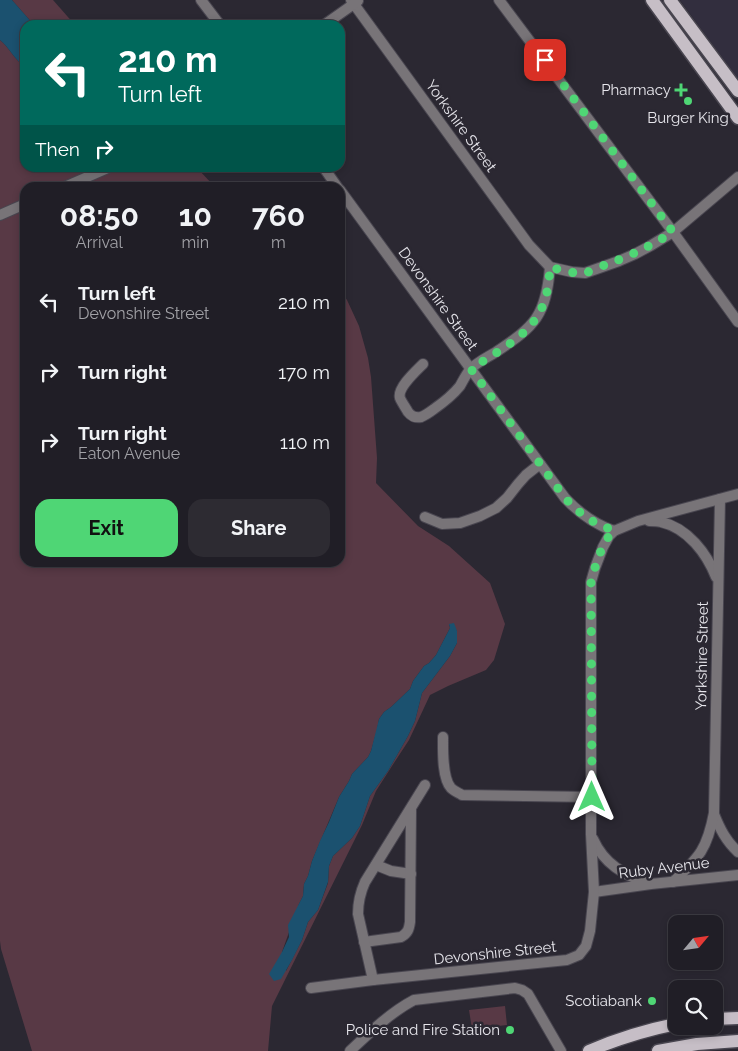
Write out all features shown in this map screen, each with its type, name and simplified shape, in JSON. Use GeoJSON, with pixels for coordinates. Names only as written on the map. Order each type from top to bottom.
{"type":"FeatureCollection","features":[{"type":"Feature","properties":{"kind":"main road"},"geometry":{"type":"LineString","coordinates":[[652,0],[738,118]]}},
{"type":"Feature","properties":{"kind":"main road"},"geometry":{"type":"LineString","coordinates":[[670,0],[738,92]]}},
{"type":"Feature","properties":{"kind":"main road"},"geometry":{"type":"LineString","coordinates":[[723,1019],[738,1018]]}},
{"type":"Feature","properties":{"kind":"main road"},"geometry":{"type":"LineString","coordinates":[[589,1051],[629,1036],[668,1026]]}},
{"type":"Feature","properties":{"kind":"main road"},"geometry":{"type":"LineString","coordinates":[[658,1051],[697,1044],[738,1041]]}},
{"type":"Feature","properties":{"kind":"street"},"geometry":{"type":"LineString","coordinates":[[201,0],[216,20]]}},
{"type":"Feature","properties":{"kind":"street"},"geometry":{"type":"LineString","coordinates":[[500,0],[738,322]]}},
{"type":"Feature","properties":{"kind":"street"},"geometry":{"type":"LineString","coordinates":[[330,20],[354,1]]}},
{"type":"Feature","properties":{"kind":"street","name":"Yorkshire Street"},"geometry":{"type":"LineString","coordinates":[[354,1],[529,245],[550,267]]}},
{"type":"Feature","properties":{"kind":"street"},"geometry":{"type":"LineString","coordinates":[[76,182],[99,172]]}},
{"type":"Feature","properties":{"kind":"street"},"geometry":{"type":"LineString","coordinates":[[423,364],[405,384],[400,395],[411,416],[416,417],[428,414],[451,396],[471,369],[529,328],[544,305],[550,267],[585,273],[635,254],[673,232],[738,177]]}},
{"type":"Feature","properties":{"kind":"street","name":"Devonshire Street"},"geometry":{"type":"LineString","coordinates":[[311,988],[557,961],[573,958],[586,946],[592,918],[594,892],[591,834],[591,582],[602,547],[614,530],[588,519],[565,498],[345,197]]}},
{"type":"Feature","properties":{"kind":"street"},"geometry":{"type":"LineString","coordinates":[[0,215],[20,206]]}},
{"type":"Feature","properties":{"kind":"street"},"geometry":{"type":"LineString","coordinates":[[425,516],[442,524],[460,523],[480,516],[496,508],[526,475],[540,464]]}},
{"type":"Feature","properties":{"kind":"street"},"geometry":{"type":"LineString","coordinates":[[614,530],[638,521],[738,494]]}},
{"type":"Feature","properties":{"kind":"street","name":"Yorkshire Street"},"geometry":{"type":"LineString","coordinates":[[673,882],[698,858],[704,848],[714,813],[720,499]]}},
{"type":"Feature","properties":{"kind":"street"},"geometry":{"type":"LineString","coordinates":[[638,521],[661,522],[677,528],[690,538],[702,550],[711,564],[718,583]]}},
{"type":"Feature","properties":{"kind":"street"},"geometry":{"type":"LineString","coordinates":[[443,737],[446,778],[452,789],[462,794],[592,797]]}},
{"type":"Feature","properties":{"kind":"street"},"geometry":{"type":"LineString","coordinates":[[373,980],[358,914],[360,893],[425,785]]}},
{"type":"Feature","properties":{"kind":"street"},"geometry":{"type":"LineString","coordinates":[[364,942],[401,937],[409,930],[411,808]]}},
{"type":"Feature","properties":{"kind":"street","name":"Yorkshire Street"},"geometry":{"type":"LineString","coordinates":[[714,813],[721,832],[738,852]]}},
{"type":"Feature","properties":{"kind":"street"},"geometry":{"type":"LineString","coordinates":[[591,834],[604,859],[635,878],[652,884]]}},
{"type":"Feature","properties":{"kind":"street"},"geometry":{"type":"LineString","coordinates":[[376,865],[391,871],[411,874]]}},
{"type":"Feature","properties":{"kind":"street","name":"Ruby Avenue"},"geometry":{"type":"LineString","coordinates":[[594,892],[738,875]]}},
{"type":"Feature","properties":{"kind":"street"},"geometry":{"type":"LineString","coordinates":[[350,1051],[385,1020],[414,1000],[515,988],[528,994],[561,1051]]}},
{"type":"Feature","properties":{"kind":"shaded area"},"geometry":{"type":"Polygon","coordinates":[[[12,0],[53,0],[71,20],[30,20],[12,0]]]}},
{"type":"Feature","properties":{"kind":"shaded area"},"geometry":{"type":"Polygon","coordinates":[[[680,0],[738,0],[738,79],[680,0]]]}},
{"type":"Feature","properties":{"kind":"shaded area"},"geometry":{"type":"Polygon","coordinates":[[[0,40],[20,62],[20,172],[201,172],[210,182],[20,182],[20,567],[345,567],[345,297],[359,326],[368,358],[377,458],[376,483],[418,526],[449,546],[490,583],[505,624],[494,660],[486,670],[430,695],[409,740],[376,791],[362,825],[272,1006],[268,1051],[32,1051],[1,949],[0,40]],[[449,624],[450,628],[436,655],[424,666],[413,681],[410,689],[384,712],[379,719],[371,751],[368,757],[352,774],[339,797],[312,861],[304,884],[303,896],[282,952],[286,971],[302,940],[308,922],[318,910],[328,883],[329,866],[333,856],[352,838],[360,826],[370,796],[388,771],[415,721],[422,693],[450,656],[457,643],[457,631],[449,624]]]}},
{"type":"Feature","properties":{"kind":"shaded area"},"geometry":{"type":"Polygon","coordinates":[[[505,1006],[507,1025],[472,1029],[469,1010],[505,1006]]]}},
{"type":"Feature","properties":{"kind":"water"},"geometry":{"type":"Polygon","coordinates":[[[0,0],[12,0],[30,20],[20,20],[20,62],[0,40],[0,0]]]}},
{"type":"Feature","properties":{"kind":"water"},"geometry":{"type":"Polygon","coordinates":[[[454,623],[457,631],[457,643],[450,656],[422,693],[415,721],[388,771],[370,796],[360,826],[352,838],[333,856],[329,866],[328,882],[318,910],[308,922],[302,940],[281,979],[274,981],[269,974],[289,937],[288,925],[303,896],[304,884],[312,861],[339,797],[352,774],[368,757],[379,719],[384,712],[410,689],[413,681],[424,666],[436,655],[450,628],[449,624],[454,623]]]}},
{"type":"Feature","properties":{"kind":"place","name":"Pharmacy"},"geometry":{"type":"Point","coordinates":[681,90]}},
{"type":"Feature","properties":{"kind":"place","name":"Burger King"},"geometry":{"type":"Point","coordinates":[688,101]}},
{"type":"Feature","properties":{"kind":"place","name":"Scotiabank"},"geometry":{"type":"Point","coordinates":[652,1001]}},
{"type":"Feature","properties":{"kind":"place","name":"Police and Fire Station"},"geometry":{"type":"Point","coordinates":[510,1030]}},
{"type":"Feature","properties":{"kind":"route"},"geometry":{"type":"LineString","coordinates":[[545,60],[673,232],[635,254],[585,273],[550,267],[544,305],[537,318],[520,336],[471,369],[565,498],[588,519],[614,530],[602,547],[591,582],[592,797]]}}]}
